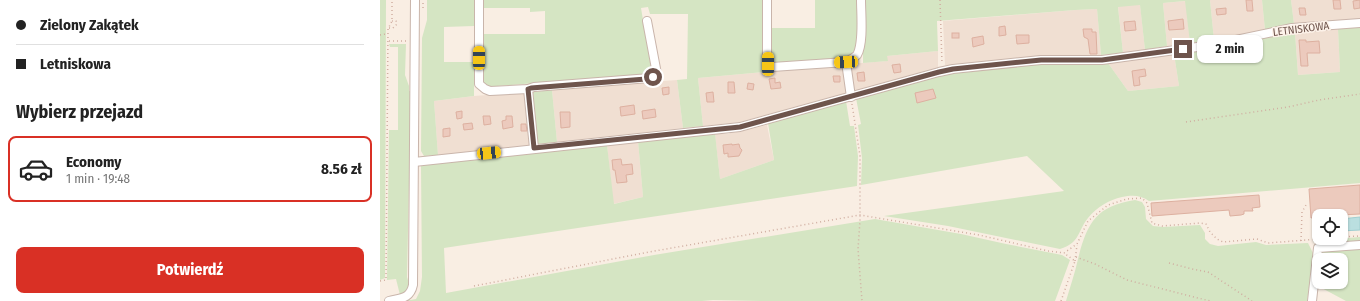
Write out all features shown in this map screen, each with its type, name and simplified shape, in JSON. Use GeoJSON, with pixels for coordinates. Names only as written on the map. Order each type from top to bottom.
{"type":"FeatureCollection","features":[{"type":"Feature","properties":{"kind":"street"},"geometry":{"type":"LineString","coordinates":[[389,301],[408,296],[412,292],[413,286],[415,0]]}},
{"type":"Feature","properties":{"kind":"street"},"geometry":{"type":"LineString","coordinates":[[479,0],[479,84],[485,90],[490,91],[646,79],[657,74],[647,21]]}},
{"type":"Feature","properties":{"kind":"street"},"geometry":{"type":"LineString","coordinates":[[767,0],[768,64],[770,67],[846,62],[855,57],[859,50],[860,41],[861,0]]}},
{"type":"Feature","properties":{"kind":"street","name":"LETNISKOWA"},"geometry":{"type":"LineString","coordinates":[[414,162],[740,127],[942,71],[1041,60],[1102,60],[1212,45],[1292,28],[1360,23]]}},
{"type":"Feature","properties":{"kind":"street"},"geometry":{"type":"LineString","coordinates":[[846,62],[851,97]]}},
{"type":"Feature","properties":{"kind":"street"},"geometry":{"type":"LineString","coordinates":[[528,89],[534,148]]}},
{"type":"Feature","properties":{"kind":"street"},"geometry":{"type":"LineString","coordinates":[[1312,301],[1318,248],[1360,245]]}},
{"type":"Feature","properties":{"kind":"path"},"geometry":{"type":"LineString","coordinates":[[380,281],[386,280],[388,28],[392,21],[392,0]]}},
{"type":"Feature","properties":{"kind":"path"},"geometry":{"type":"LineString","coordinates":[[940,0],[942,71]]}},
{"type":"Feature","properties":{"kind":"path"},"geometry":{"type":"LineString","coordinates":[[388,28],[393,28],[396,24],[396,21],[392,21]]}},
{"type":"Feature","properties":{"kind":"path"},"geometry":{"type":"LineString","coordinates":[[380,34],[386,34]]}},
{"type":"Feature","properties":{"kind":"path"},"geometry":{"type":"LineString","coordinates":[[1186,122],[1288,107],[1319,100],[1360,94]]}},
{"type":"Feature","properties":{"kind":"path"},"geometry":{"type":"LineString","coordinates":[[851,97],[860,156],[860,215],[858,249],[862,301]]}},
{"type":"Feature","properties":{"kind":"path"},"geometry":{"type":"LineString","coordinates":[[1061,301],[1075,261],[1077,244],[1088,221],[1108,205],[1127,199],[1142,198],[1147,204],[1152,223],[1156,225],[1206,224],[1210,232],[1217,239],[1223,242],[1257,239],[1268,243],[1312,240]]}},
{"type":"Feature","properties":{"kind":"path"},"geometry":{"type":"LineString","coordinates":[[1301,241],[1302,212],[1306,205]]}},
{"type":"Feature","properties":{"kind":"path"},"geometry":{"type":"LineString","coordinates":[[474,286],[649,252],[860,215],[960,231],[1048,251],[1064,252],[1077,244]]}},
{"type":"Feature","properties":{"kind":"path"},"geometry":{"type":"LineString","coordinates":[[1348,237],[1360,236]]}},
{"type":"Feature","properties":{"kind":"path"},"geometry":{"type":"LineString","coordinates":[[1064,252],[1075,261]]}},
{"type":"Feature","properties":{"kind":"path"},"geometry":{"type":"LineString","coordinates":[[1076,257],[1127,280],[1210,301]]}},
{"type":"Feature","properties":{"kind":"path"},"geometry":{"type":"LineString","coordinates":[[1169,263],[1208,272],[1252,301]]}},
{"type":"Feature","properties":{"kind":"shaded area"},"geometry":{"type":"Polygon","coordinates":[[[1210,0],[1262,0],[1265,30],[1214,40],[1210,0]]]}},
{"type":"Feature","properties":{"kind":"shaded area"},"geometry":{"type":"Polygon","coordinates":[[[1291,0],[1360,0],[1360,21],[1294,24],[1291,0]]]}},
{"type":"Feature","properties":{"kind":"shaded area"},"geometry":{"type":"Polygon","coordinates":[[[1186,1],[1190,43],[1167,46],[1163,3],[1186,1]]]}},
{"type":"Feature","properties":{"kind":"shaded area"},"geometry":{"type":"Polygon","coordinates":[[[1140,4],[1145,50],[1123,53],[1118,6],[1140,4]]]}},
{"type":"Feature","properties":{"kind":"shaded area"},"geometry":{"type":"Polygon","coordinates":[[[1097,9],[1101,55],[1056,56],[952,66],[945,65],[943,21],[1097,9]]]}},
{"type":"Feature","properties":{"kind":"shaded area"},"geometry":{"type":"Polygon","coordinates":[[[1338,29],[1340,72],[1298,75],[1295,33],[1338,29]]]}},
{"type":"Feature","properties":{"kind":"shaded area"},"geometry":{"type":"Polygon","coordinates":[[[938,51],[938,69],[853,92],[849,64],[887,61],[887,56],[938,51]]]}},
{"type":"Feature","properties":{"kind":"shaded area"},"geometry":{"type":"Polygon","coordinates":[[[1174,54],[1179,86],[1128,91],[1108,63],[1174,54]]]}},
{"type":"Feature","properties":{"kind":"shaded area"},"geometry":{"type":"Polygon","coordinates":[[[844,65],[847,93],[740,122],[703,126],[698,78],[844,65]]]}},
{"type":"Feature","properties":{"kind":"shaded area"},"geometry":{"type":"Polygon","coordinates":[[[677,80],[683,128],[557,142],[552,90],[677,80]]]}},
{"type":"Feature","properties":{"kind":"shaded area"},"geometry":{"type":"Polygon","coordinates":[[[527,92],[531,145],[438,155],[434,101],[527,92]]]}},
{"type":"Feature","properties":{"kind":"shaded area"},"geometry":{"type":"Polygon","coordinates":[[[767,125],[774,160],[720,179],[715,134],[729,134],[767,125]]]}},
{"type":"Feature","properties":{"kind":"shaded area"},"geometry":{"type":"Polygon","coordinates":[[[638,141],[643,197],[613,204],[607,145],[638,141]]]}},
{"type":"Feature","properties":{"kind":"green space"},"geometry":{"type":"Polygon","coordinates":[[[380,0],[386,0],[385,278],[380,280],[380,0]]]}},
{"type":"Feature","properties":{"kind":"green space"},"geometry":{"type":"Polygon","coordinates":[[[427,0],[475,0],[474,26],[444,27],[444,62],[474,62],[474,96],[434,101],[438,155],[424,156],[421,151],[422,38],[427,20],[427,0]]]}},
{"type":"Feature","properties":{"kind":"green space"},"geometry":{"type":"Polygon","coordinates":[[[483,0],[764,0],[764,72],[698,78],[703,126],[683,128],[677,80],[687,79],[688,14],[650,14],[648,7],[641,8],[651,68],[647,74],[486,87],[482,84],[483,34],[545,34],[545,11],[530,12],[530,8],[483,8],[483,0]]]}},
{"type":"Feature","properties":{"kind":"green space"},"geometry":{"type":"Polygon","coordinates":[[[815,0],[857,0],[858,47],[846,59],[774,65],[770,62],[770,28],[815,28],[815,0]]]}},
{"type":"Feature","properties":{"kind":"green space"},"geometry":{"type":"Polygon","coordinates":[[[863,0],[1210,0],[1214,40],[1190,43],[1185,1],[1163,3],[1167,46],[1145,50],[1140,5],[1118,7],[1123,53],[1101,55],[1097,9],[937,21],[938,51],[887,56],[888,61],[863,63],[863,0]]]}},
{"type":"Feature","properties":{"kind":"green space"},"geometry":{"type":"Polygon","coordinates":[[[1262,0],[1291,0],[1294,24],[1265,30],[1262,0]]]}},
{"type":"Feature","properties":{"kind":"green space"},"geometry":{"type":"Polygon","coordinates":[[[1360,27],[1360,183],[1149,201],[1136,196],[1122,197],[1112,200],[1095,210],[1084,223],[1075,240],[1066,247],[1060,249],[948,226],[884,216],[1064,191],[1027,156],[861,185],[862,158],[858,125],[861,124],[856,98],[948,74],[1049,63],[1108,63],[1128,91],[1179,86],[1174,54],[1230,46],[1290,32],[1295,33],[1298,75],[1340,72],[1338,29],[1360,27]]]}},
{"type":"Feature","properties":{"kind":"green space"},"geometry":{"type":"Polygon","coordinates":[[[389,44],[406,44],[405,75],[409,86],[409,91],[411,91],[407,277],[409,284],[406,291],[400,295],[396,279],[387,280],[389,130],[398,130],[398,47],[390,47],[389,44]]]}},
{"type":"Feature","properties":{"kind":"green space"},"geometry":{"type":"Polygon","coordinates":[[[552,90],[557,142],[537,144],[533,92],[552,90]]]}},
{"type":"Feature","properties":{"kind":"green space"},"geometry":{"type":"Polygon","coordinates":[[[846,101],[850,126],[854,126],[858,156],[857,186],[444,248],[446,293],[654,255],[875,219],[961,234],[1062,255],[1070,260],[1055,301],[405,301],[416,299],[420,291],[422,277],[421,166],[425,164],[607,145],[614,204],[643,197],[638,141],[715,133],[720,179],[774,160],[768,123],[846,101]]]}},
{"type":"Feature","properties":{"kind":"green space"},"geometry":{"type":"Polygon","coordinates":[[[1135,200],[1142,202],[1145,207],[1146,219],[1153,226],[1163,227],[1200,225],[1205,233],[1205,239],[1210,244],[1218,246],[1256,242],[1266,245],[1308,243],[1313,253],[1307,301],[1066,301],[1081,246],[1090,226],[1095,218],[1102,212],[1122,203],[1135,200]]]}},
{"type":"Feature","properties":{"kind":"green space"},"geometry":{"type":"Polygon","coordinates":[[[1360,237],[1360,242],[1348,243],[1348,238],[1360,237]]]}},
{"type":"Feature","properties":{"kind":"green space"},"geometry":{"type":"Polygon","coordinates":[[[1360,247],[1360,301],[1346,301],[1324,289],[1348,289],[1348,253],[1321,253],[1321,251],[1360,247]]]}},
{"type":"Feature","properties":{"kind":"water"},"geometry":{"type":"Polygon","coordinates":[[[1360,217],[1360,230],[1348,231],[1348,218],[1360,217]]]}},
{"type":"Feature","properties":{"kind":"building"},"geometry":{"type":"Polygon","coordinates":[[[1246,0],[1252,0],[1253,11],[1247,11],[1246,0]]]}},
{"type":"Feature","properties":{"kind":"building"},"geometry":{"type":"Polygon","coordinates":[[[1333,0],[1340,0],[1341,9],[1334,9],[1333,0]]]}},
{"type":"Feature","properties":{"kind":"building"},"geometry":{"type":"Polygon","coordinates":[[[1360,0],[1360,8],[1354,9],[1353,1],[1360,0]]]}},
{"type":"Feature","properties":{"kind":"building"},"geometry":{"type":"Polygon","coordinates":[[[1226,8],[1226,14],[1217,15],[1216,9],[1226,8]]]}},
{"type":"Feature","properties":{"kind":"building"},"geometry":{"type":"Polygon","coordinates":[[[1299,8],[1305,8],[1306,15],[1300,15],[1299,8]]]}},
{"type":"Feature","properties":{"kind":"building"},"geometry":{"type":"Polygon","coordinates":[[[1183,19],[1184,29],[1169,30],[1168,21],[1183,19]]]}},
{"type":"Feature","properties":{"kind":"building"},"geometry":{"type":"Polygon","coordinates":[[[1135,21],[1136,30],[1125,31],[1124,22],[1135,21]]]}},
{"type":"Feature","properties":{"kind":"building"},"geometry":{"type":"Polygon","coordinates":[[[1005,26],[1006,35],[999,36],[999,27],[1005,26]]]}},
{"type":"Feature","properties":{"kind":"building"},"geometry":{"type":"Polygon","coordinates":[[[1083,29],[1092,29],[1092,32],[1096,32],[1097,54],[1090,54],[1088,39],[1084,37],[1083,29]]]}},
{"type":"Feature","properties":{"kind":"building"},"geometry":{"type":"Polygon","coordinates":[[[952,33],[959,33],[959,38],[952,38],[952,33]]]}},
{"type":"Feature","properties":{"kind":"building"},"geometry":{"type":"Polygon","coordinates":[[[1016,35],[1029,35],[1029,43],[1017,44],[1016,35]]]}},
{"type":"Feature","properties":{"kind":"building"},"geometry":{"type":"Polygon","coordinates":[[[983,36],[984,44],[973,47],[972,38],[983,36]]]}},
{"type":"Feature","properties":{"kind":"building"},"geometry":{"type":"Polygon","coordinates":[[[1299,40],[1306,40],[1306,42],[1319,41],[1320,53],[1307,53],[1308,66],[1301,66],[1299,40]]]}},
{"type":"Feature","properties":{"kind":"building"},"geometry":{"type":"Polygon","coordinates":[[[900,64],[901,72],[894,73],[892,65],[900,64]]]}},
{"type":"Feature","properties":{"kind":"building"},"geometry":{"type":"Polygon","coordinates":[[[1145,69],[1146,76],[1139,77],[1140,85],[1134,86],[1132,71],[1145,69]]]}},
{"type":"Feature","properties":{"kind":"building"},"geometry":{"type":"Polygon","coordinates":[[[864,72],[865,81],[858,81],[857,73],[864,72]]]}},
{"type":"Feature","properties":{"kind":"building"},"geometry":{"type":"Polygon","coordinates":[[[833,76],[840,76],[840,82],[834,82],[833,76]]]}},
{"type":"Feature","properties":{"kind":"building"},"geometry":{"type":"Polygon","coordinates":[[[775,78],[775,83],[780,82],[781,88],[771,89],[769,79],[775,78]]]}},
{"type":"Feature","properties":{"kind":"building"},"geometry":{"type":"Polygon","coordinates":[[[728,82],[734,82],[735,93],[728,93],[728,82]]]}},
{"type":"Feature","properties":{"kind":"building"},"geometry":{"type":"Polygon","coordinates":[[[748,83],[754,84],[753,90],[747,89],[748,83]]]}},
{"type":"Feature","properties":{"kind":"building"},"geometry":{"type":"Polygon","coordinates":[[[669,87],[669,94],[663,95],[662,88],[669,87]]]}},
{"type":"Feature","properties":{"kind":"building"},"geometry":{"type":"Polygon","coordinates":[[[933,89],[936,98],[917,103],[915,93],[933,89]]]}},
{"type":"Feature","properties":{"kind":"building"},"geometry":{"type":"Polygon","coordinates":[[[713,92],[714,102],[707,102],[706,93],[713,92]]]}},
{"type":"Feature","properties":{"kind":"building"},"geometry":{"type":"Polygon","coordinates":[[[634,105],[635,114],[621,116],[620,107],[634,105]]]}},
{"type":"Feature","properties":{"kind":"building"},"geometry":{"type":"Polygon","coordinates":[[[655,109],[656,117],[643,119],[642,111],[655,109]]]}},
{"type":"Feature","properties":{"kind":"building"},"geometry":{"type":"Polygon","coordinates":[[[462,111],[462,118],[457,119],[456,112],[462,111]]]}},
{"type":"Feature","properties":{"kind":"building"},"geometry":{"type":"Polygon","coordinates":[[[560,112],[570,112],[570,127],[561,128],[560,112]]]}},
{"type":"Feature","properties":{"kind":"building"},"geometry":{"type":"Polygon","coordinates":[[[483,116],[490,116],[491,124],[484,125],[483,116]]]}},
{"type":"Feature","properties":{"kind":"building"},"geometry":{"type":"Polygon","coordinates":[[[506,116],[512,116],[513,127],[503,129],[502,121],[506,120],[506,116]]]}},
{"type":"Feature","properties":{"kind":"building"},"geometry":{"type":"Polygon","coordinates":[[[472,123],[473,129],[464,130],[463,124],[472,123]]]}},
{"type":"Feature","properties":{"kind":"building"},"geometry":{"type":"Polygon","coordinates":[[[521,124],[526,124],[527,131],[521,131],[521,124]]]}},
{"type":"Feature","properties":{"kind":"building"},"geometry":{"type":"Polygon","coordinates":[[[450,128],[450,136],[443,137],[443,129],[450,128]]]}},
{"type":"Feature","properties":{"kind":"building"},"geometry":{"type":"Polygon","coordinates":[[[739,144],[742,150],[739,156],[728,157],[728,153],[724,154],[723,145],[739,144]]]}},
{"type":"Feature","properties":{"kind":"building"},"geometry":{"type":"Polygon","coordinates":[[[621,159],[622,165],[632,164],[633,174],[626,175],[627,182],[617,183],[612,160],[621,159]]]}},
{"type":"Feature","properties":{"kind":"building"},"geometry":{"type":"Polygon","coordinates":[[[1360,185],[1360,214],[1348,215],[1348,209],[1312,209],[1311,218],[1309,189],[1360,185]]]}},
{"type":"Feature","properties":{"kind":"building"},"geometry":{"type":"Polygon","coordinates":[[[1259,195],[1260,207],[1252,208],[1253,211],[1244,211],[1244,214],[1241,215],[1230,216],[1229,210],[1152,216],[1151,203],[1259,195]]]}},
{"type":"Feature","properties":{"kind":"route"},"geometry":{"type":"LineString","coordinates":[[653,77],[646,79],[534,87],[528,89],[534,148],[740,127],[953,69],[1041,60],[1102,60],[1183,49]]}}]}
